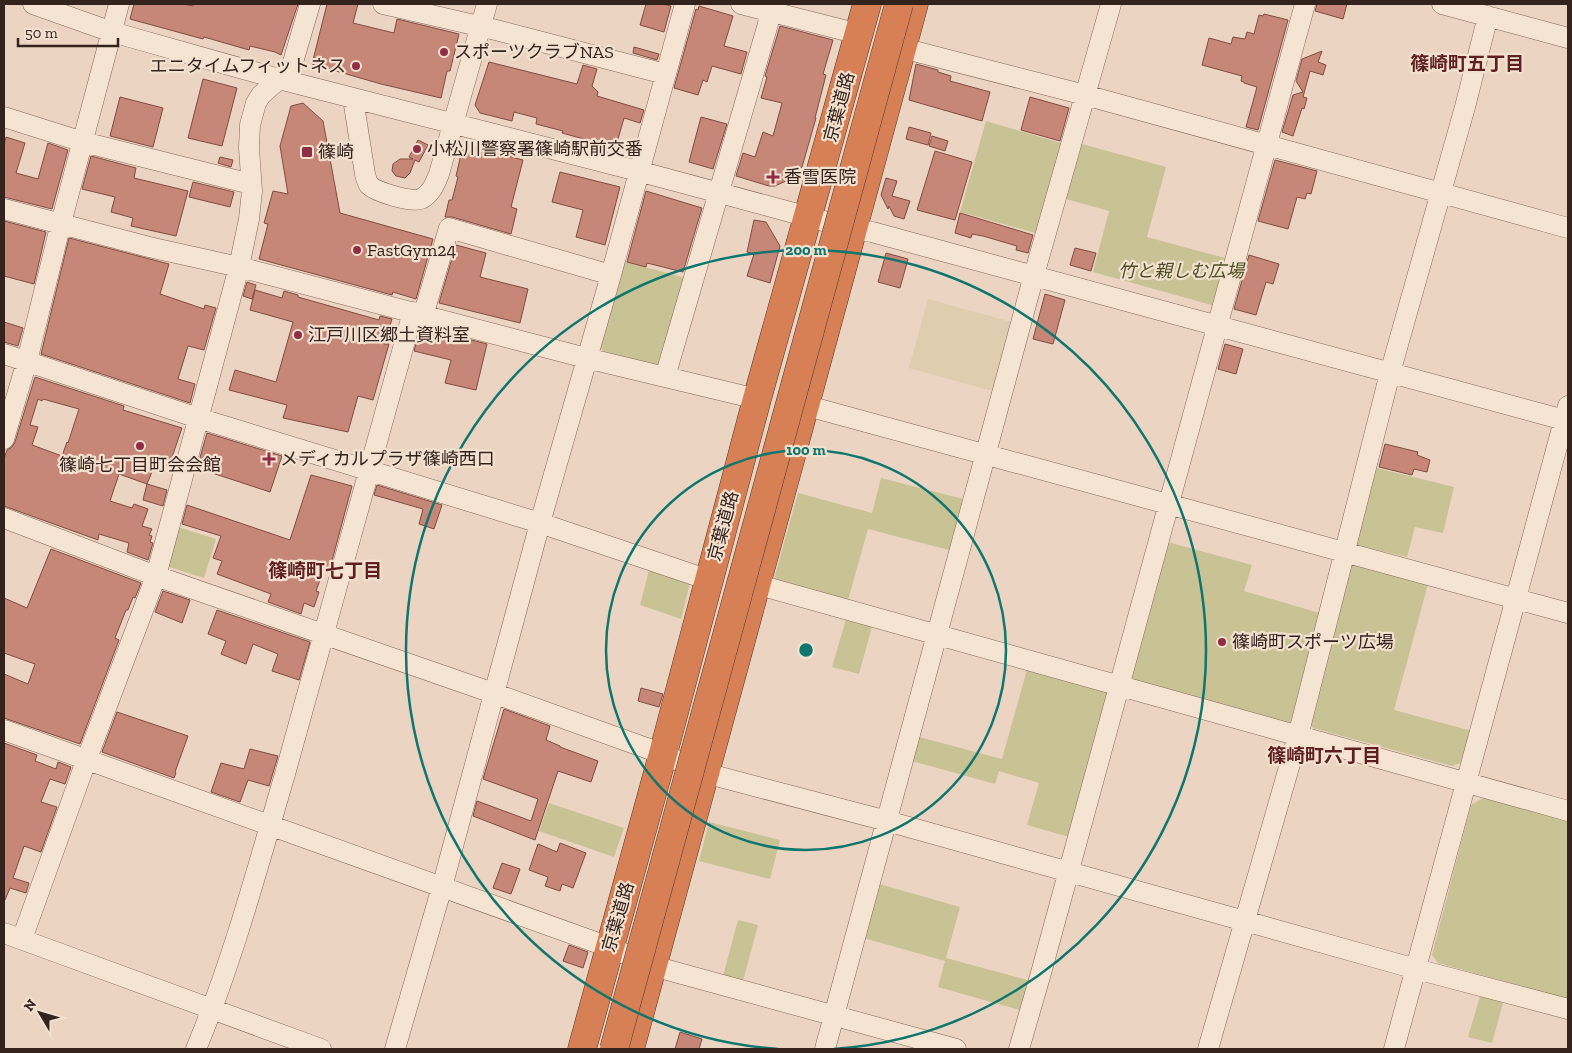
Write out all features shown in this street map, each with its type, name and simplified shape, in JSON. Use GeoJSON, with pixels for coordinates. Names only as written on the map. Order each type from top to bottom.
{"type":"FeatureCollection","features":[{"type":"Feature","properties":{"kind":"highway","name":"京葉道路"},"geometry":{"type":"LineString","coordinates":[[582,1049],[757,400],[867,4]]}},
{"type":"Feature","properties":{"kind":"highway","name":"京葉道路"},"geometry":{"type":"LineString","coordinates":[[598,1049],[881,4]]}},
{"type":"Feature","properties":{"kind":"highway","name":"京葉道路"},"geometry":{"type":"LineString","coordinates":[[614,1049],[899,4]]}},
{"type":"Feature","properties":{"kind":"highway"},"geometry":{"type":"LineString","coordinates":[[630,1049],[914,4]]}},
{"type":"Feature","properties":{"kind":"street"},"geometry":{"type":"LineString","coordinates":[[33,4],[112,32],[279,79],[720,192],[853,229],[872,232],[1390,373],[1567,416],[1394,1049]]}},
{"type":"Feature","properties":{"kind":"street"},"geometry":{"type":"LineString","coordinates":[[4,439],[27,361],[61,223],[119,4]]}},
{"type":"Feature","properties":{"kind":"street"},"geometry":{"type":"LineString","coordinates":[[310,4],[293,62],[288,71],[261,95],[256,103],[250,125],[251,184],[249,219],[239,267],[156,576],[86,761],[13,936],[321,1049]]}},
{"type":"Feature","properties":{"kind":"street"},"geometry":{"type":"LineString","coordinates":[[383,4],[664,74]]}},
{"type":"Feature","properties":{"kind":"street"},"geometry":{"type":"LineString","coordinates":[[353,98],[366,180],[370,186],[377,191],[410,200],[417,201],[423,198],[433,187],[487,4]]}},
{"type":"Feature","properties":{"kind":"street"},"geometry":{"type":"LineString","coordinates":[[395,1049],[442,887],[540,523],[611,275],[664,74],[685,4]]}},
{"type":"Feature","properties":{"kind":"street"},"geometry":{"type":"LineString","coordinates":[[741,4],[770,7],[859,34]]}},
{"type":"Feature","properties":{"kind":"street"},"geometry":{"type":"LineString","coordinates":[[825,1049],[1034,275],[1111,4]]}},
{"type":"Feature","properties":{"kind":"street"},"geometry":{"type":"LineString","coordinates":[[1019,1049],[1305,4]]}},
{"type":"Feature","properties":{"kind":"street"},"geometry":{"type":"LineString","coordinates":[[1442,4],[1568,38]]}},
{"type":"Feature","properties":{"kind":"street"},"geometry":{"type":"LineString","coordinates":[[665,377],[768,24],[770,7]]}},
{"type":"Feature","properties":{"kind":"street"},"geometry":{"type":"LineString","coordinates":[[1208,1049],[1298,736],[1390,373],[1465,107],[1488,16]]}},
{"type":"Feature","properties":{"kind":"street"},"geometry":{"type":"LineString","coordinates":[[902,48],[1568,228]]}},
{"type":"Feature","properties":{"kind":"street"},"geometry":{"type":"LineString","coordinates":[[4,117],[82,142],[251,184]]}},
{"type":"Feature","properties":{"kind":"street"},"geometry":{"type":"LineString","coordinates":[[4,208],[149,247],[239,267],[586,358],[757,400]]}},
{"type":"Feature","properties":{"kind":"street"},"geometry":{"type":"LineString","coordinates":[[196,1049],[213,1010],[270,826],[325,635],[368,469],[448,228],[611,275]]}},
{"type":"Feature","properties":{"kind":"street"},"geometry":{"type":"LineString","coordinates":[[4,354],[198,418],[540,523],[709,580]]}},
{"type":"Feature","properties":{"kind":"street"},"geometry":{"type":"LineString","coordinates":[[804,405],[1568,613]]}},
{"type":"Feature","properties":{"kind":"street"},"geometry":{"type":"LineString","coordinates":[[4,518],[156,576],[494,693],[663,754],[706,773],[887,821],[1416,969],[1568,1009]]}},
{"type":"Feature","properties":{"kind":"street"},"geometry":{"type":"LineString","coordinates":[[755,584],[1568,811]]}},
{"type":"Feature","properties":{"kind":"street"},"geometry":{"type":"LineString","coordinates":[[4,730],[609,947],[653,966],[956,1049]]}},
{"type":"Feature","properties":{"kind":"shaded area"},"geometry":{"type":"Polygon","coordinates":[[[928,299],[1015,323],[996,392],[909,368],[928,299]]]}},
{"type":"Feature","properties":{"kind":"green space"},"geometry":{"type":"Polygon","coordinates":[[[986,121],[1064,144],[1039,234],[960,212],[986,121]]]}},
{"type":"Feature","properties":{"kind":"green space","name":"竹と親しむ広場"},"geometry":{"type":"Polygon","coordinates":[[[1082,144],[1166,167],[1147,237],[1228,259],[1215,306],[1093,272],[1109,211],[1066,199],[1082,144]]]}},
{"type":"Feature","properties":{"kind":"green space"},"geometry":{"type":"Polygon","coordinates":[[[622,261],[686,278],[662,361],[657,365],[603,351],[599,345],[622,261]]]}},
{"type":"Feature","properties":{"kind":"green space"},"geometry":{"type":"Polygon","coordinates":[[[1372,467],[1454,487],[1443,533],[1415,527],[1407,557],[1352,544],[1372,467]]]}},
{"type":"Feature","properties":{"kind":"green space"},"geometry":{"type":"Polygon","coordinates":[[[881,478],[967,500],[953,551],[868,529],[848,600],[774,579],[798,493],[872,513],[881,478]]]}},
{"type":"Feature","properties":{"kind":"green space"},"geometry":{"type":"Polygon","coordinates":[[[178,527],[216,539],[204,578],[166,566],[178,527]]]}},
{"type":"Feature","properties":{"kind":"green space"},"geometry":{"type":"Polygon","coordinates":[[[1164,541],[1252,565],[1244,591],[1323,614],[1292,727],[1125,680],[1164,541]]]}},
{"type":"Feature","properties":{"kind":"green space"},"geometry":{"type":"Polygon","coordinates":[[[1353,565],[1428,584],[1394,710],[1472,731],[1460,763],[1452,766],[1313,728],[1308,719],[1346,570],[1353,565]]]}},
{"type":"Feature","properties":{"kind":"green space"},"geometry":{"type":"Polygon","coordinates":[[[650,566],[691,579],[681,619],[640,605],[650,566]]]}},
{"type":"Feature","properties":{"kind":"green space"},"geometry":{"type":"Polygon","coordinates":[[[847,616],[873,623],[859,674],[832,667],[847,616]]]}},
{"type":"Feature","properties":{"kind":"green space"},"geometry":{"type":"Polygon","coordinates":[[[1028,666],[1109,693],[1069,837],[1027,825],[1039,783],[999,771],[995,784],[912,761],[919,737],[1002,759],[1028,666]]]}},
{"type":"Feature","properties":{"kind":"green space"},"geometry":{"type":"Polygon","coordinates":[[[1485,797],[1568,821],[1568,999],[1438,963],[1432,955],[1471,805],[1485,797]]]}},
{"type":"Feature","properties":{"kind":"green space"},"geometry":{"type":"Polygon","coordinates":[[[549,803],[624,828],[614,857],[539,831],[549,803]]]}},
{"type":"Feature","properties":{"kind":"green space"},"geometry":{"type":"Polygon","coordinates":[[[709,822],[780,840],[770,879],[699,861],[709,822]]]}},
{"type":"Feature","properties":{"kind":"green space"},"geometry":{"type":"Polygon","coordinates":[[[879,884],[960,907],[946,958],[1031,981],[1023,1011],[938,987],[945,961],[864,938],[879,884]]]}},
{"type":"Feature","properties":{"kind":"green space"},"geometry":{"type":"Polygon","coordinates":[[[738,920],[758,925],[743,981],[723,976],[738,920]]]}},
{"type":"Feature","properties":{"kind":"green space"},"geometry":{"type":"Polygon","coordinates":[[[1481,993],[1504,999],[1492,1043],[1468,1037],[1481,993]]]}},
{"type":"Feature","properties":{"kind":"building"},"geometry":{"type":"Polygon","coordinates":[[[134,4],[183,4],[193,6],[194,4],[298,4],[281,55],[250,46],[249,50],[130,19],[134,4]]]}},
{"type":"Feature","properties":{"kind":"building"},"geometry":{"type":"Polygon","coordinates":[[[327,4],[358,4],[353,23],[394,33],[397,19],[459,34],[450,71],[447,71],[441,98],[381,84],[312,64],[327,4]]]}},
{"type":"Feature","properties":{"kind":"building"},"geometry":{"type":"Polygon","coordinates":[[[646,4],[671,6],[664,32],[640,25],[646,4]]]}},
{"type":"Feature","properties":{"kind":"building"},"geometry":{"type":"Polygon","coordinates":[[[1317,4],[1347,4],[1343,19],[1315,11],[1317,4]]]}},
{"type":"Feature","properties":{"kind":"building"},"geometry":{"type":"Polygon","coordinates":[[[699,6],[733,16],[724,46],[747,52],[741,74],[712,66],[707,82],[703,80],[698,95],[674,88],[696,9],[698,10],[699,6]]]}},
{"type":"Feature","properties":{"kind":"building"},"geometry":{"type":"Polygon","coordinates":[[[1264,14],[1288,20],[1258,130],[1246,127],[1257,87],[1241,81],[1242,76],[1202,65],[1209,38],[1231,44],[1233,37],[1245,39],[1247,32],[1254,34],[1259,15],[1263,16],[1264,14]]]}},
{"type":"Feature","properties":{"kind":"building"},"geometry":{"type":"Polygon","coordinates":[[[780,26],[833,40],[823,74],[826,75],[816,118],[802,167],[788,180],[775,186],[769,186],[736,176],[743,153],[755,157],[763,132],[773,136],[782,103],[761,98],[767,77],[765,76],[780,26]]]}},
{"type":"Feature","properties":{"kind":"building"},"geometry":{"type":"Polygon","coordinates":[[[634,47],[659,54],[657,60],[633,53],[634,47]]]}},
{"type":"Feature","properties":{"kind":"building"},"geometry":{"type":"Polygon","coordinates":[[[1322,51],[1318,62],[1326,65],[1323,75],[1310,71],[1303,97],[1307,98],[1293,136],[1282,132],[1293,95],[1303,92],[1296,81],[1302,59],[1322,51]]]}},
{"type":"Feature","properties":{"kind":"building"},"geometry":{"type":"Polygon","coordinates":[[[489,62],[577,84],[583,65],[597,69],[592,86],[598,92],[597,96],[644,110],[640,123],[624,118],[616,146],[562,133],[563,131],[536,124],[537,118],[514,112],[512,121],[480,113],[475,105],[489,62]]]}},
{"type":"Feature","properties":{"kind":"building"},"geometry":{"type":"Polygon","coordinates":[[[916,64],[951,76],[950,81],[990,92],[982,121],[909,100],[916,64]]]}},
{"type":"Feature","properties":{"kind":"building"},"geometry":{"type":"Polygon","coordinates":[[[203,79],[237,88],[222,146],[188,138],[203,79]]]}},
{"type":"Feature","properties":{"kind":"building"},"geometry":{"type":"Polygon","coordinates":[[[120,97],[163,108],[153,147],[110,136],[120,97]]]}},
{"type":"Feature","properties":{"kind":"building"},"geometry":{"type":"Polygon","coordinates":[[[1030,97],[1069,108],[1060,141],[1021,130],[1030,97]]]}},
{"type":"Feature","properties":{"kind":"building"},"geometry":{"type":"Polygon","coordinates":[[[303,103],[323,121],[340,213],[433,239],[416,299],[393,292],[392,295],[259,259],[268,224],[264,223],[273,191],[288,194],[280,146],[291,106],[303,103]]]}},
{"type":"Feature","properties":{"kind":"building"},"geometry":{"type":"Polygon","coordinates":[[[701,117],[727,124],[713,169],[689,162],[701,117]]]}},
{"type":"Feature","properties":{"kind":"building"},"geometry":{"type":"Polygon","coordinates":[[[909,127],[931,133],[928,145],[906,139],[909,127]]]}},
{"type":"Feature","properties":{"kind":"building"},"geometry":{"type":"Polygon","coordinates":[[[932,136],[948,141],[945,151],[929,146],[932,136]]]}},
{"type":"Feature","properties":{"kind":"building"},"geometry":{"type":"Polygon","coordinates":[[[6,137],[25,143],[16,173],[38,179],[48,143],[68,150],[52,209],[4,197],[4,145],[6,137]]]}},
{"type":"Feature","properties":{"kind":"building"},"geometry":{"type":"Polygon","coordinates":[[[418,140],[428,145],[419,162],[415,160],[410,173],[405,178],[396,176],[392,171],[393,164],[400,159],[413,159],[409,157],[418,140]]]}},
{"type":"Feature","properties":{"kind":"building"},"geometry":{"type":"Polygon","coordinates":[[[470,146],[523,160],[511,207],[517,209],[511,234],[452,217],[445,217],[458,177],[456,176],[462,150],[470,146]]]}},
{"type":"Feature","properties":{"kind":"building"},"geometry":{"type":"Polygon","coordinates":[[[935,151],[972,162],[955,220],[917,210],[935,151]]]}},
{"type":"Feature","properties":{"kind":"building"},"geometry":{"type":"Polygon","coordinates":[[[91,156],[136,168],[134,178],[188,191],[176,236],[131,226],[133,218],[111,212],[115,197],[82,189],[91,156]]]}},
{"type":"Feature","properties":{"kind":"building"},"geometry":{"type":"Polygon","coordinates":[[[220,157],[233,160],[231,167],[218,163],[220,157]]]}},
{"type":"Feature","properties":{"kind":"building"},"geometry":{"type":"Polygon","coordinates":[[[1275,160],[1317,171],[1311,194],[1307,193],[1305,199],[1297,197],[1288,229],[1258,221],[1275,160]]]}},
{"type":"Feature","properties":{"kind":"building"},"geometry":{"type":"Polygon","coordinates":[[[560,172],[620,187],[605,245],[576,237],[583,210],[552,202],[560,172]]]}},
{"type":"Feature","properties":{"kind":"building"},"geometry":{"type":"Polygon","coordinates":[[[886,178],[897,181],[892,196],[910,201],[904,219],[894,216],[881,195],[886,178]]]}},
{"type":"Feature","properties":{"kind":"building"},"geometry":{"type":"Polygon","coordinates":[[[193,182],[234,192],[230,207],[189,197],[193,182]]]}},
{"type":"Feature","properties":{"kind":"building"},"geometry":{"type":"Polygon","coordinates":[[[646,191],[702,208],[683,272],[647,263],[646,267],[627,262],[646,191]]]}},
{"type":"Feature","properties":{"kind":"building"},"geometry":{"type":"Polygon","coordinates":[[[960,213],[1033,235],[1028,253],[1016,250],[1017,246],[983,236],[972,234],[971,238],[955,233],[960,213]]]}},
{"type":"Feature","properties":{"kind":"building"},"geometry":{"type":"Polygon","coordinates":[[[754,220],[766,222],[780,246],[770,283],[747,276],[754,254],[747,252],[754,220]]]}},
{"type":"Feature","properties":{"kind":"building"},"geometry":{"type":"Polygon","coordinates":[[[4,221],[46,232],[34,284],[4,276],[4,221]]]}},
{"type":"Feature","properties":{"kind":"building"},"geometry":{"type":"Polygon","coordinates":[[[69,238],[169,264],[160,294],[204,309],[205,305],[216,308],[204,350],[188,346],[178,379],[195,384],[190,403],[41,354],[69,238]]]}},
{"type":"Feature","properties":{"kind":"building"},"geometry":{"type":"Polygon","coordinates":[[[456,245],[486,253],[480,277],[528,289],[520,323],[439,303],[456,245]]]}},
{"type":"Feature","properties":{"kind":"building"},"geometry":{"type":"Polygon","coordinates":[[[1075,248],[1096,253],[1091,271],[1070,265],[1075,248]]]}},
{"type":"Feature","properties":{"kind":"building"},"geometry":{"type":"Polygon","coordinates":[[[886,253],[908,259],[900,288],[878,282],[886,253]]]}},
{"type":"Feature","properties":{"kind":"building"},"geometry":{"type":"Polygon","coordinates":[[[1249,255],[1279,264],[1273,284],[1266,282],[1256,315],[1234,309],[1249,255]]]}},
{"type":"Feature","properties":{"kind":"building"},"geometry":{"type":"Polygon","coordinates":[[[247,282],[256,285],[252,299],[243,296],[247,282]]]}},
{"type":"Feature","properties":{"kind":"building"},"geometry":{"type":"Polygon","coordinates":[[[255,290],[282,298],[284,291],[298,295],[298,297],[379,320],[380,316],[392,319],[384,344],[389,344],[373,400],[358,396],[348,432],[283,418],[287,405],[229,390],[235,370],[276,382],[293,322],[250,310],[255,290]]]}},
{"type":"Feature","properties":{"kind":"building"},"geometry":{"type":"Polygon","coordinates":[[[1045,294],[1065,300],[1053,344],[1033,339],[1045,294]]]}},
{"type":"Feature","properties":{"kind":"building"},"geometry":{"type":"Polygon","coordinates":[[[4,322],[23,328],[18,346],[4,342],[4,322]]]}},
{"type":"Feature","properties":{"kind":"building"},"geometry":{"type":"Polygon","coordinates":[[[421,327],[487,344],[476,390],[445,383],[451,360],[414,351],[421,327]]]}},
{"type":"Feature","properties":{"kind":"building"},"geometry":{"type":"Polygon","coordinates":[[[1225,344],[1243,349],[1236,374],[1218,369],[1225,344]]]}},
{"type":"Feature","properties":{"kind":"building"},"geometry":{"type":"Polygon","coordinates":[[[35,377],[124,406],[123,410],[182,428],[169,466],[156,462],[147,484],[119,474],[110,501],[132,508],[134,504],[148,509],[142,526],[152,529],[149,535],[152,536],[150,542],[153,543],[148,560],[127,552],[129,543],[99,534],[98,540],[4,506],[4,459],[7,450],[15,442],[35,377]],[[38,399],[30,425],[38,427],[32,445],[62,456],[79,409],[43,399],[42,401],[38,399]]]}},
{"type":"Feature","properties":{"kind":"building"},"geometry":{"type":"Polygon","coordinates":[[[207,433],[282,456],[270,492],[197,468],[207,433]]]}},
{"type":"Feature","properties":{"kind":"building"},"geometry":{"type":"Polygon","coordinates":[[[1385,444],[1418,452],[1417,455],[1430,460],[1427,472],[1414,469],[1412,475],[1379,467],[1385,444]]]}},
{"type":"Feature","properties":{"kind":"building"},"geometry":{"type":"Polygon","coordinates":[[[311,475],[352,486],[330,568],[325,566],[316,591],[319,592],[314,607],[304,603],[301,614],[268,602],[271,594],[217,574],[222,561],[213,558],[221,536],[182,524],[187,505],[290,540],[311,475]]]}},
{"type":"Feature","properties":{"kind":"building"},"geometry":{"type":"Polygon","coordinates":[[[147,484],[167,490],[163,506],[143,500],[147,484]]]}},
{"type":"Feature","properties":{"kind":"building"},"geometry":{"type":"Polygon","coordinates":[[[377,485],[442,505],[434,529],[419,524],[423,509],[374,495],[377,485]]]}},
{"type":"Feature","properties":{"kind":"building"},"geometry":{"type":"Polygon","coordinates":[[[51,549],[141,583],[135,598],[133,597],[128,610],[126,610],[115,638],[119,640],[80,744],[4,718],[4,674],[28,684],[35,664],[4,653],[4,598],[27,608],[51,549]]]}},
{"type":"Feature","properties":{"kind":"building"},"geometry":{"type":"Polygon","coordinates":[[[163,591],[190,600],[182,623],[155,612],[163,591]]]}},
{"type":"Feature","properties":{"kind":"building"},"geometry":{"type":"Polygon","coordinates":[[[217,610],[310,642],[299,680],[272,671],[278,654],[253,644],[246,664],[221,654],[226,641],[208,634],[217,610]]]}},
{"type":"Feature","properties":{"kind":"building"},"geometry":{"type":"Polygon","coordinates":[[[641,688],[663,694],[659,707],[638,701],[641,688]]]}},
{"type":"Feature","properties":{"kind":"building"},"geometry":{"type":"Polygon","coordinates":[[[504,709],[550,726],[546,740],[598,761],[591,782],[558,771],[535,840],[473,816],[477,801],[531,821],[538,799],[483,779],[504,709]]]}},
{"type":"Feature","properties":{"kind":"building"},"geometry":{"type":"Polygon","coordinates":[[[117,712],[188,736],[174,778],[102,752],[117,712]]]}},
{"type":"Feature","properties":{"kind":"building"},"geometry":{"type":"Polygon","coordinates":[[[4,743],[37,755],[35,761],[56,769],[58,762],[71,767],[65,784],[50,779],[41,802],[57,807],[41,852],[24,846],[13,878],[29,883],[26,893],[10,888],[5,900],[4,899],[4,743]]]}},
{"type":"Feature","properties":{"kind":"building"},"geometry":{"type":"Polygon","coordinates":[[[250,749],[278,756],[269,786],[248,780],[240,802],[211,792],[221,763],[244,769],[250,749]]]}},
{"type":"Feature","properties":{"kind":"building"},"geometry":{"type":"Polygon","coordinates":[[[560,843],[586,853],[573,888],[562,884],[560,891],[545,886],[548,877],[529,870],[538,844],[557,852],[560,843]]]}},
{"type":"Feature","properties":{"kind":"building"},"geometry":{"type":"Polygon","coordinates":[[[502,863],[520,869],[511,894],[493,888],[502,863]]]}},
{"type":"Feature","properties":{"kind":"building"},"geometry":{"type":"Polygon","coordinates":[[[569,945],[588,952],[583,968],[563,961],[569,945]]]}},
{"type":"Feature","properties":{"kind":"building"},"geometry":{"type":"Polygon","coordinates":[[[680,1032],[702,1039],[699,1049],[675,1049],[680,1032]]]}},
{"type":"Feature","properties":{"kind":"place","name":"スポーツクラブNAS"},"geometry":{"type":"Point","coordinates":[444,52]}},
{"type":"Feature","properties":{"kind":"place","name":"エニタイムフィットネス"},"geometry":{"type":"Point","coordinates":[356,66]}},
{"type":"Feature","properties":{"kind":"place","name":"小松川警察署篠崎駅前交番"},"geometry":{"type":"Point","coordinates":[417,149]}},
{"type":"Feature","properties":{"kind":"place","name":"篠崎"},"geometry":{"type":"Point","coordinates":[307,152]}},
{"type":"Feature","properties":{"kind":"place","name":"香雪医院"},"geometry":{"type":"Point","coordinates":[773,177]}},
{"type":"Feature","properties":{"kind":"place","name":"FastGym24"},"geometry":{"type":"Point","coordinates":[357,250]}},
{"type":"Feature","properties":{"kind":"place","name":"江戸川区郷土資料室"},"geometry":{"type":"Point","coordinates":[298,335]}},
{"type":"Feature","properties":{"kind":"place","name":"篠崎七丁目町会会館"},"geometry":{"type":"Point","coordinates":[140,446]}},
{"type":"Feature","properties":{"kind":"place","name":"メディカルプラザ篠崎西口"},"geometry":{"type":"Point","coordinates":[269,459]}},
{"type":"Feature","properties":{"kind":"place","name":"篠崎町スポーツ広場"},"geometry":{"type":"Point","coordinates":[1222,642]}},
{"type":"Feature","properties":{"kind":"district","name":"篠崎町五丁目"},"geometry":{"type":"Point","coordinates":[1467,63]}},
{"type":"Feature","properties":{"kind":"district","name":"篠崎町七丁目"},"geometry":{"type":"Point","coordinates":[325,570]}},
{"type":"Feature","properties":{"kind":"district","name":"篠崎町六丁目"},"geometry":{"type":"Point","coordinates":[1324,755]}}]}
